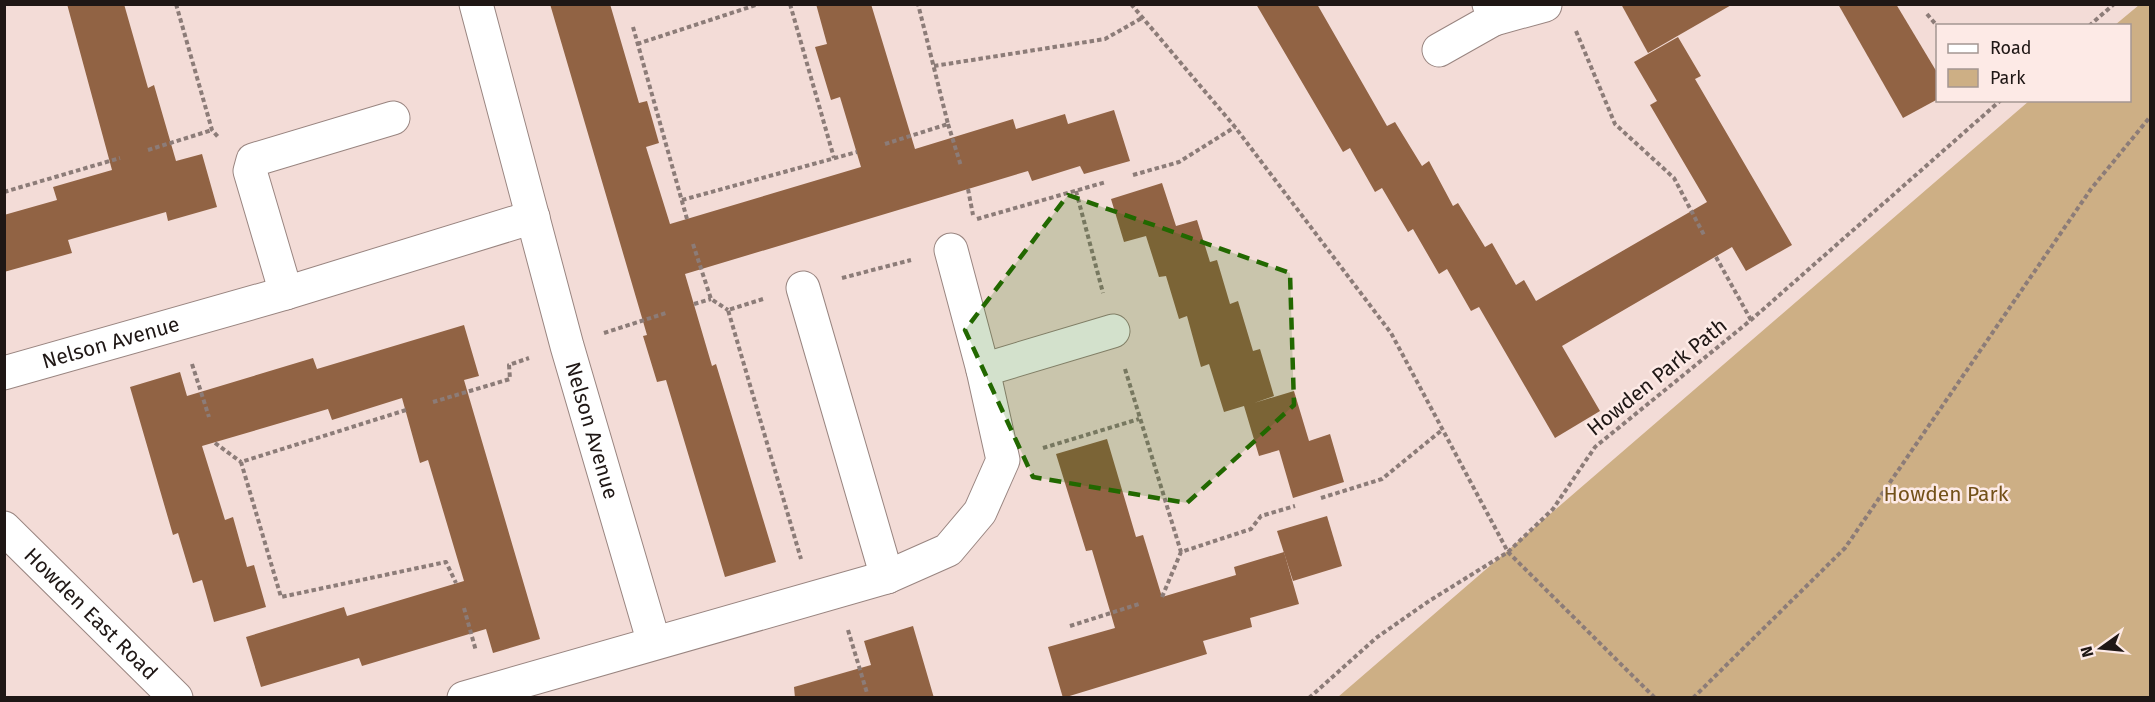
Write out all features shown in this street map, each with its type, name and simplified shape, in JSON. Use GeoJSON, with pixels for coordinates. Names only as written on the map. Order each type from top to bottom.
{"type":"FeatureCollection","features":[{"type":"Feature","properties":{"kind":"street","name":"Nelson Avenue"},"geometry":{"type":"LineString","coordinates":[[476,4],[533,217],[654,643]]}},
{"type":"Feature","properties":{"kind":"street"},"geometry":{"type":"LineString","coordinates":[[1439,50],[1492,12],[1545,5]]}},
{"type":"Feature","properties":{"kind":"street"},"geometry":{"type":"LineString","coordinates":[[286,293],[250,171],[253,160],[393,118]]}},
{"type":"Feature","properties":{"kind":"street","name":"Nelson Avenue"},"geometry":{"type":"LineString","coordinates":[[4,373],[286,293],[533,217]]}},
{"type":"Feature","properties":{"kind":"street"},"geometry":{"type":"LineString","coordinates":[[464,698],[887,577],[948,550],[980,512],[1003,460],[983,370],[951,250]]}},
{"type":"Feature","properties":{"kind":"street"},"geometry":{"type":"LineString","coordinates":[[803,288],[887,577]]}},
{"type":"Feature","properties":{"kind":"street"},"geometry":{"type":"LineString","coordinates":[[983,370],[1113,331]]}},
{"type":"Feature","properties":{"kind":"street","name":"Howden East Road"},"geometry":{"type":"LineString","coordinates":[[4,528],[176,698]]}},
{"type":"Feature","properties":{"kind":"path"},"geometry":{"type":"LineString","coordinates":[[176,4],[212,130],[250,171]]}},
{"type":"Feature","properties":{"kind":"path"},"geometry":{"type":"LineString","coordinates":[[637,44],[759,4]]}},
{"type":"Feature","properties":{"kind":"path"},"geometry":{"type":"LineString","coordinates":[[790,4],[834,158]]}},
{"type":"Feature","properties":{"kind":"path"},"geometry":{"type":"LineString","coordinates":[[918,4],[961,166]]}},
{"type":"Feature","properties":{"kind":"path"},"geometry":{"type":"LineString","coordinates":[[1131,4],[1235,127],[1391,333],[1508,552],[1655,698]]}},
{"type":"Feature","properties":{"kind":"path"},"geometry":{"type":"LineString","coordinates":[[2091,24],[2114,4]]}},
{"type":"Feature","properties":{"kind":"path"},"geometry":{"type":"LineString","coordinates":[[1927,14],[1936,25]]}},
{"type":"Feature","properties":{"kind":"path"},"geometry":{"type":"LineString","coordinates":[[933,66],[1105,39],[1142,18]]}},
{"type":"Feature","properties":{"kind":"path"},"geometry":{"type":"LineString","coordinates":[[1574,26],[1615,124],[1674,178],[1704,234]]}},
{"type":"Feature","properties":{"kind":"path"},"geometry":{"type":"LineString","coordinates":[[633,27],[687,219]]}},
{"type":"Feature","properties":{"kind":"path","name":"Howden Park Path"},"geometry":{"type":"LineString","coordinates":[[1309,698],[1376,638],[1429,601],[1508,552],[1553,509],[1594,447],[1751,320],[1999,102]]}},
{"type":"Feature","properties":{"kind":"path"},"geometry":{"type":"LineString","coordinates":[[1693,698],[1845,548],[2091,189],[2151,117]]}},
{"type":"Feature","properties":{"kind":"path"},"geometry":{"type":"LineString","coordinates":[[885,144],[948,124]]}},
{"type":"Feature","properties":{"kind":"path"},"geometry":{"type":"LineString","coordinates":[[1133,175],[1179,162],[1235,127]]}},
{"type":"Feature","properties":{"kind":"path"},"geometry":{"type":"LineString","coordinates":[[148,150],[212,130]]}},
{"type":"Feature","properties":{"kind":"path"},"geometry":{"type":"LineString","coordinates":[[682,200],[857,152]]}},
{"type":"Feature","properties":{"kind":"path"},"geometry":{"type":"LineString","coordinates":[[4,192],[120,158]]}},
{"type":"Feature","properties":{"kind":"path"},"geometry":{"type":"LineString","coordinates":[[968,189],[974,220]]}},
{"type":"Feature","properties":{"kind":"path"},"geometry":{"type":"LineString","coordinates":[[1076,191],[1113,331],[1181,552],[1162,597]]}},
{"type":"Feature","properties":{"kind":"path"},"geometry":{"type":"LineString","coordinates":[[693,244],[711,299],[728,310]]}},
{"type":"Feature","properties":{"kind":"path"},"geometry":{"type":"LineString","coordinates":[[1716,256],[1751,320]]}},
{"type":"Feature","properties":{"kind":"path"},"geometry":{"type":"LineString","coordinates":[[694,304],[711,299]]}},
{"type":"Feature","properties":{"kind":"path"},"geometry":{"type":"LineString","coordinates":[[180,323],[208,417]]}},
{"type":"Feature","properties":{"kind":"path"},"geometry":{"type":"LineString","coordinates":[[241,462],[406,410]]}},
{"type":"Feature","properties":{"kind":"path"},"geometry":{"type":"LineString","coordinates":[[1003,460],[1139,419]]}},
{"type":"Feature","properties":{"kind":"path"},"geometry":{"type":"LineString","coordinates":[[1322,498],[1382,479],[1442,430]]}},
{"type":"Feature","properties":{"kind":"path"},"geometry":{"type":"LineString","coordinates":[[215,443],[241,462],[281,597],[446,562],[456,583]]}},
{"type":"Feature","properties":{"kind":"path"},"geometry":{"type":"LineString","coordinates":[[1181,552],[1251,529],[1261,516],[1295,506]]}},
{"type":"Feature","properties":{"kind":"path"},"geometry":{"type":"LineString","coordinates":[[837,592],[867,693]]}},
{"type":"Feature","properties":{"kind":"path"},"geometry":{"type":"LineString","coordinates":[[1070,626],[1139,604]]}},
{"type":"Feature","properties":{"kind":"highlighted area"},"geometry":{"type":"Polygon","coordinates":[[[1068,195],[1290,273],[1294,405],[1187,503],[1033,477],[965,330],[1068,195]]]}},
{"type":"Feature","properties":{"kind":"green space","name":"Howden Park"},"geometry":{"type":"Polygon","coordinates":[[[2139,5],[2150,5],[2150,697],[1338,697],[2028,102],[2131,102],[2131,24],[2116,24],[2139,5]]]}},
{"type":"Feature","properties":{"kind":"building"},"geometry":{"type":"Polygon","coordinates":[[[67,4],[124,4],[148,88],[154,85],[176,161],[202,154],[217,207],[168,221],[166,212],[68,240],[72,253],[4,272],[4,215],[57,200],[53,187],[112,170],[67,4]]]}},
{"type":"Feature","properties":{"kind":"building"},"geometry":{"type":"Polygon","coordinates":[[[550,4],[610,4],[639,103],[647,101],[659,143],[646,147],[670,224],[861,167],[840,97],[831,100],[815,47],[827,44],[816,4],[871,4],[915,149],[1013,119],[1016,129],[1065,114],[1068,124],[1114,110],[1130,161],[1084,174],[1080,166],[1032,181],[1028,171],[685,274],[712,366],[716,364],[776,562],[725,577],[666,380],[657,382],[643,336],[647,335],[550,4]]]}},
{"type":"Feature","properties":{"kind":"building"},"geometry":{"type":"Polygon","coordinates":[[[1256,4],[1317,4],[1387,126],[1395,122],[1422,166],[1429,161],[1453,206],[1458,203],[1485,247],[1492,243],[1516,285],[1524,280],[1536,301],[1707,202],[1650,105],[1657,101],[1634,62],[1678,37],[1701,76],[1695,79],[1792,245],[1746,271],[1732,247],[1562,346],[1600,411],[1555,438],[1479,307],[1471,311],[1447,269],[1439,274],[1413,229],[1408,232],[1382,188],[1375,192],[1350,148],[1343,152],[1256,4]]]}},
{"type":"Feature","properties":{"kind":"building"},"geometry":{"type":"Polygon","coordinates":[[[1621,4],[1733,4],[1648,53],[1621,4]]]}},
{"type":"Feature","properties":{"kind":"building"},"geometry":{"type":"Polygon","coordinates":[[[1838,4],[1896,4],[1936,71],[1936,100],[1903,118],[1838,4]]]}},
{"type":"Feature","properties":{"kind":"building"},"geometry":{"type":"Polygon","coordinates":[[[1162,183],[1176,226],[1197,220],[1210,262],[1217,260],[1230,304],[1238,301],[1253,351],[1260,349],[1274,396],[1254,403],[1294,391],[1309,441],[1330,434],[1344,482],[1293,498],[1279,450],[1259,456],[1244,406],[1224,412],[1209,364],[1201,367],[1187,316],[1179,319],[1166,276],[1159,277],[1146,236],[1124,242],[1111,199],[1162,183]]]}},
{"type":"Feature","properties":{"kind":"building"},"geometry":{"type":"Polygon","coordinates":[[[464,325],[479,376],[464,380],[540,639],[493,653],[486,629],[362,666],[359,658],[261,687],[246,637],[344,607],[347,616],[464,581],[428,460],[420,463],[402,398],[332,420],[328,409],[202,446],[225,520],[233,517],[247,567],[254,565],[266,607],[214,622],[202,580],[193,583],[178,533],[173,535],[130,387],[180,372],[187,396],[313,358],[317,369],[464,325]]]}},
{"type":"Feature","properties":{"kind":"building"},"geometry":{"type":"Polygon","coordinates":[[[1107,439],[1136,537],[1143,535],[1162,597],[1236,575],[1234,567],[1284,552],[1299,604],[1250,618],[1252,627],[1203,641],[1207,654],[1063,698],[1048,647],[1115,628],[1092,550],[1086,551],[1056,454],[1107,439]]]}},
{"type":"Feature","properties":{"kind":"building"},"geometry":{"type":"Polygon","coordinates":[[[1327,516],[1342,566],[1293,581],[1277,531],[1327,516]]]}},
{"type":"Feature","properties":{"kind":"building"},"geometry":{"type":"Polygon","coordinates":[[[913,626],[934,698],[795,698],[794,687],[871,665],[864,641],[913,626]]]}}]}
